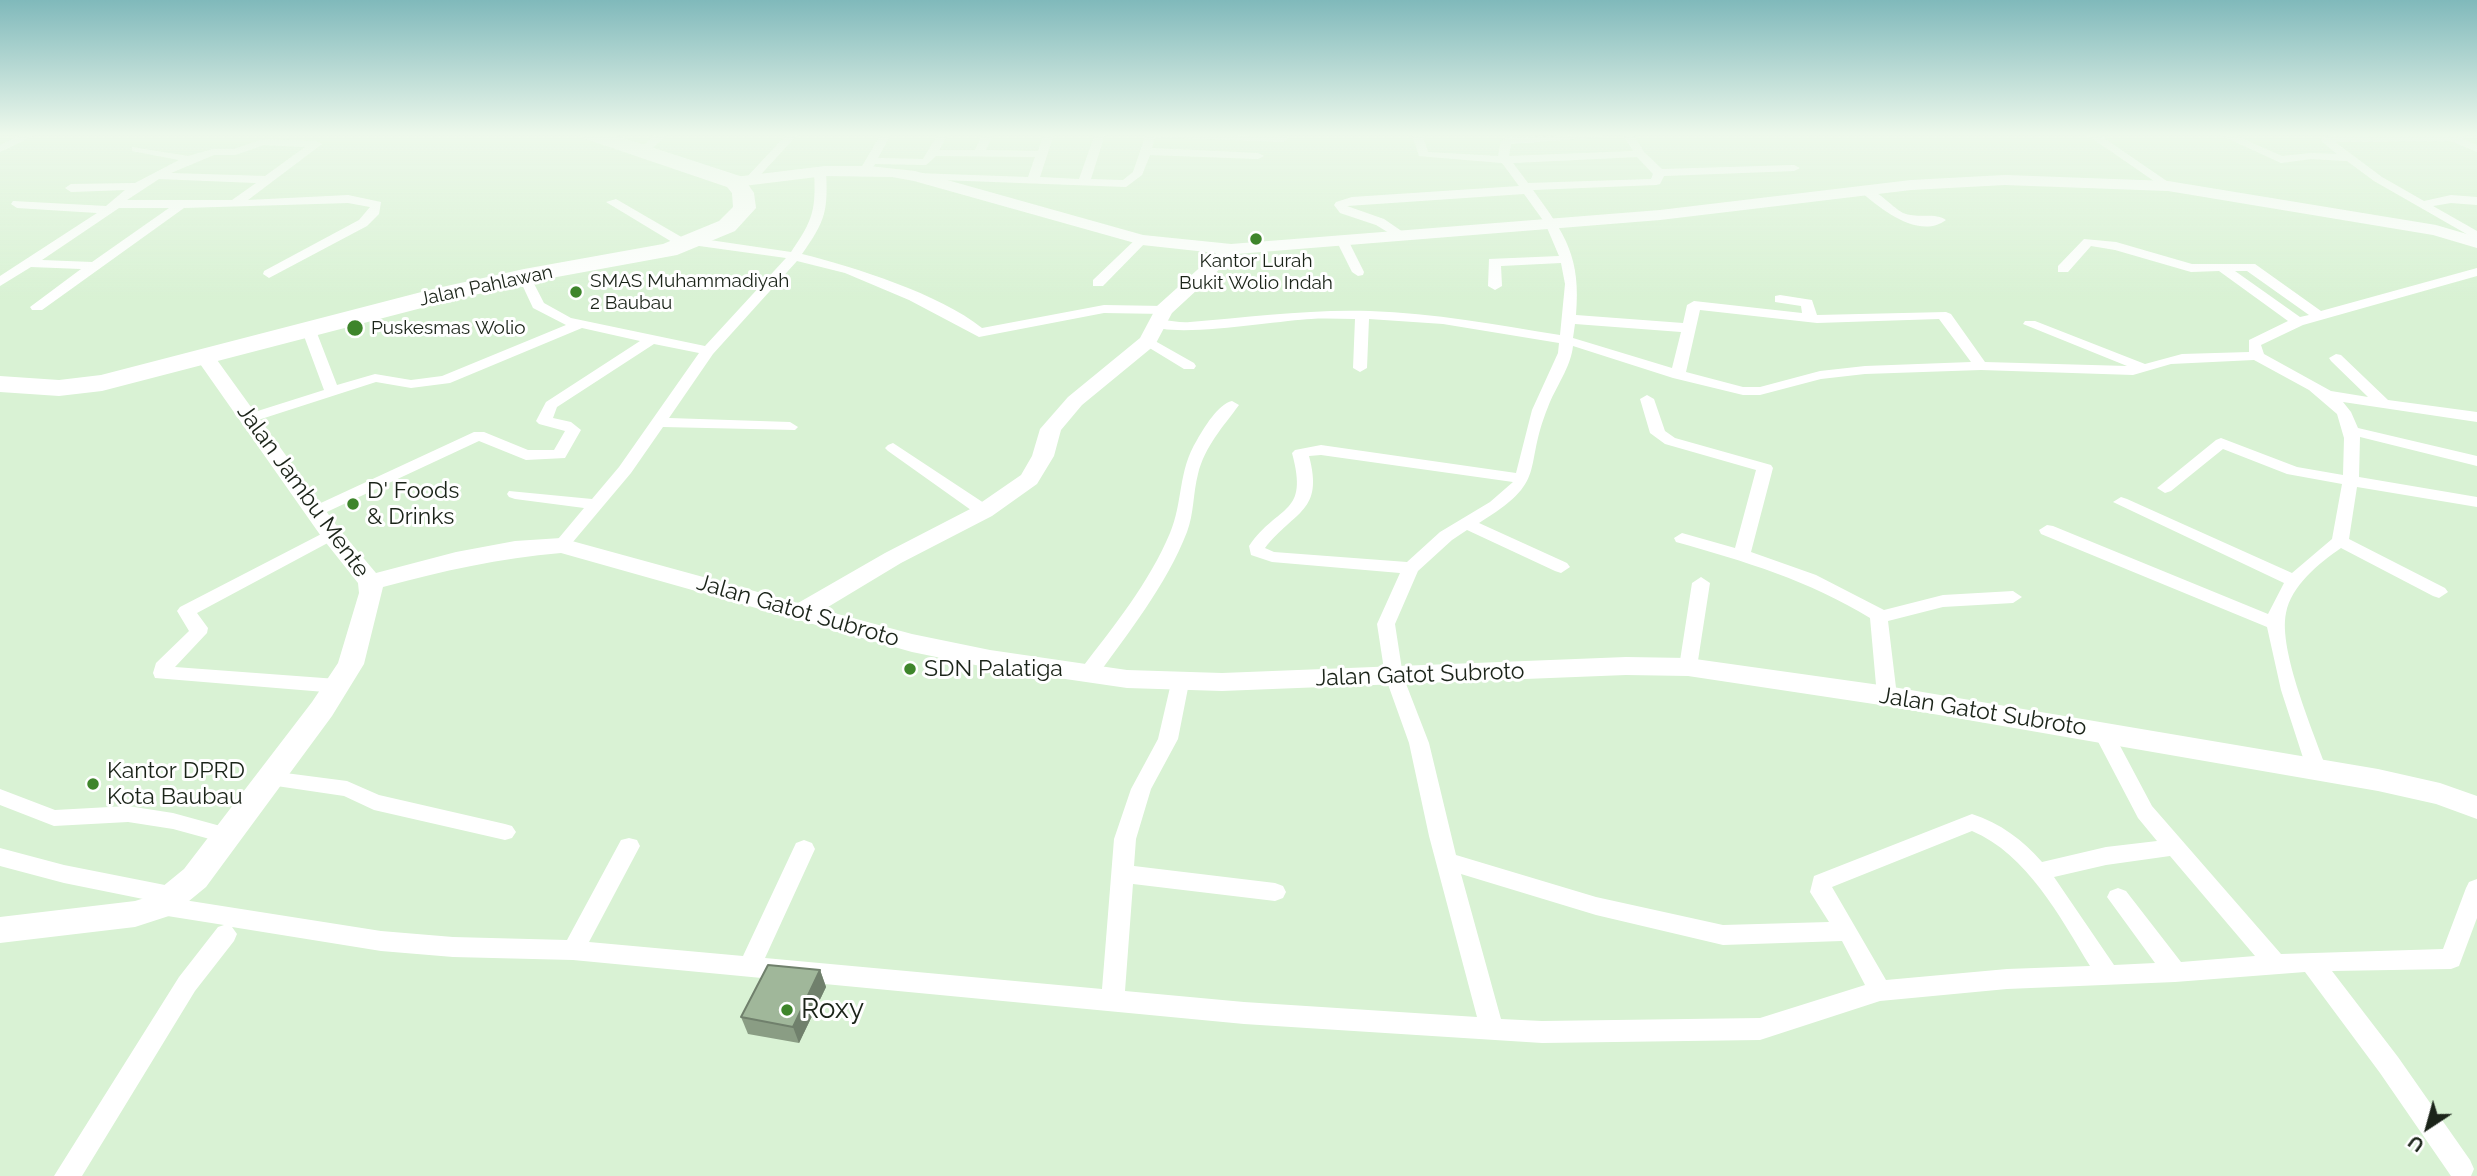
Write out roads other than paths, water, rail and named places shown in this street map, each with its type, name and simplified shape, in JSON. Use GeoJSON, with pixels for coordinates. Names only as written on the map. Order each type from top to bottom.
{"type":"FeatureCollection","features":[{"type":"Feature","properties":{"kind":"highway","name":"Jalan Pahlawan"},"geometry":{"type":"LineString","coordinates":[[0,384],[82,387],[308,328],[524,276],[691,243],[727,226],[744,208],[743,189]]}},
{"type":"Feature","properties":{"kind":"street"},"geometry":{"type":"LineString","coordinates":[[0,282],[113,207],[133,189]]}},
{"type":"Feature","properties":{"kind":"street"},"geometry":{"type":"LineString","coordinates":[[235,204],[255,189]]}},
{"type":"Feature","properties":{"kind":"street"},"geometry":{"type":"LineString","coordinates":[[561,545],[625,470],[709,351],[796,256],[818,217],[822,201],[821,189]]}},
{"type":"Feature","properties":{"kind":"street"},"geometry":{"type":"LineString","coordinates":[[961,189],[1142,240],[1231,249],[1660,215],[1876,189]]}},
{"type":"Feature","properties":{"kind":"street"},"geometry":{"type":"LineString","coordinates":[[1399,235],[1380,222],[1344,210],[1340,205],[1352,201],[1513,189]]}},
{"type":"Feature","properties":{"kind":"street"},"geometry":{"type":"LineString","coordinates":[[1492,1030],[1419,743],[1394,676],[1386,624],[1411,568],[1446,536],[1496,506],[1517,488],[1522,479],[1539,410],[1563,360],[1572,284],[1567,260],[1551,223],[1526,189]]}},
{"type":"Feature","properties":{"kind":"street"},"geometry":{"type":"LineString","coordinates":[[2186,189],[2436,230],[2477,243]]}},
{"type":"Feature","properties":{"kind":"street"},"geometry":{"type":"LineString","coordinates":[[2397,189],[2477,236]]}},
{"type":"Feature","properties":{"kind":"street"},"geometry":{"type":"LineString","coordinates":[[1865,190],[1902,219],[1923,223],[1940,220]]}},
{"type":"Feature","properties":{"kind":"street"},"geometry":{"type":"LineString","coordinates":[[17,204],[113,207],[348,199],[377,205],[373,214],[363,223],[269,274]]}},
{"type":"Feature","properties":{"kind":"street"},"geometry":{"type":"LineString","coordinates":[[2425,204],[2451,199],[2477,201]]}},
{"type":"Feature","properties":{"kind":"street"},"geometry":{"type":"LineString","coordinates":[[612,202],[691,243],[796,256],[850,270],[914,297],[967,323],[979,333],[1104,309],[1156,325],[1184,327],[1268,317],[1362,315],[1443,320],[1566,340],[1735,390],[1760,391],[1828,374],[1981,366],[2073,371],[2148,370],[2169,360],[2257,356],[2325,395],[2344,411],[2352,431],[2350,480],[2340,541]]}},
{"type":"Feature","properties":{"kind":"street"},"geometry":{"type":"LineString","coordinates":[[37,307],[180,205]]}},
{"type":"Feature","properties":{"kind":"street"},"geometry":{"type":"LineString","coordinates":[[1098,283],[1142,240]]}},
{"type":"Feature","properties":{"kind":"street"},"geometry":{"type":"LineString","coordinates":[[1342,240],[1358,272]]}},
{"type":"Feature","properties":{"kind":"street"},"geometry":{"type":"LineString","coordinates":[[2063,269],[2088,242],[2116,246],[2193,268],[2252,267],[2319,316]]}},
{"type":"Feature","properties":{"kind":"street"},"geometry":{"type":"LineString","coordinates":[[799,613],[893,558],[984,511],[1032,476],[1043,456],[1051,429],[1075,401],[1231,249]]}},
{"type":"Feature","properties":{"kind":"street"},"geometry":{"type":"LineString","coordinates":[[1495,286],[1494,262],[1567,260]]}},
{"type":"Feature","properties":{"kind":"street"},"geometry":{"type":"LineString","coordinates":[[28,263],[93,266]]}},
{"type":"Feature","properties":{"kind":"street"},"geometry":{"type":"LineString","coordinates":[[2221,267],[2298,322]]}},
{"type":"Feature","properties":{"kind":"street"},"geometry":{"type":"LineString","coordinates":[[2257,356],[2254,341],[2298,322],[2477,272]]}},
{"type":"Feature","properties":{"kind":"street"},"geometry":{"type":"LineString","coordinates":[[524,276],[538,306],[579,325],[709,351]]}},
{"type":"Feature","properties":{"kind":"street"},"geometry":{"type":"LineString","coordinates":[[1780,299],[1807,303],[1810,318]]}},
{"type":"Feature","properties":{"kind":"street"},"geometry":{"type":"LineString","coordinates":[[1678,375],[1694,305],[1810,318],[1941,315],[1946,317],[1981,366]]}},
{"type":"Feature","properties":{"kind":"street"},"geometry":{"type":"LineString","coordinates":[[1360,368],[1362,315]]}},
{"type":"Feature","properties":{"kind":"street"},"geometry":{"type":"LineString","coordinates":[[1569,319],[1689,328]]}},
{"type":"Feature","properties":{"kind":"street"},"geometry":{"type":"LineString","coordinates":[[2030,324],[2148,370]]}},
{"type":"Feature","properties":{"kind":"street"},"geometry":{"type":"LineString","coordinates":[[250,418],[375,378],[411,384],[445,380],[579,325]]}},
{"type":"Feature","properties":{"kind":"street"},"geometry":{"type":"LineString","coordinates":[[1156,325],[1189,366]]}},
{"type":"Feature","properties":{"kind":"street"},"geometry":{"type":"LineString","coordinates":[[308,328],[332,391]]}},
{"type":"Feature","properties":{"kind":"street"},"geometry":{"type":"LineString","coordinates":[[337,685],[162,673],[198,633],[199,628],[186,611],[324,523],[482,434],[526,455],[559,455],[573,430],[566,425],[544,421],[551,405],[649,341]]}},
{"type":"Feature","properties":{"kind":"street","name":"Jalan Jambu Mente"},"geometry":{"type":"LineString","coordinates":[[0,930],[114,918],[168,901],[205,867],[351,664],[371,593],[370,582],[324,523],[205,357]]}},
{"type":"Feature","properties":{"kind":"street"},"geometry":{"type":"LineString","coordinates":[[2336,358],[2385,404]]}},
{"type":"Feature","properties":{"kind":"street"},"geometry":{"type":"LineString","coordinates":[[2325,395],[2477,417]]}},
{"type":"Feature","properties":{"kind":"street"},"geometry":{"type":"LineString","coordinates":[[1647,399],[1658,433],[1670,441],[1765,468],[1742,554]]}},
{"type":"Feature","properties":{"kind":"street"},"geometry":{"type":"LineString","coordinates":[[1088,674],[1160,572],[1187,505],[1189,478],[1196,453],[1207,433],[1232,405]]}},
{"type":"Feature","properties":{"kind":"street"},"geometry":{"type":"LineString","coordinates":[[659,422],[790,427]]}},
{"type":"Feature","properties":{"kind":"street"},"geometry":{"type":"LineString","coordinates":[[2352,431],[2477,461]]}},
{"type":"Feature","properties":{"kind":"street"},"geometry":{"type":"LineString","coordinates":[[2165,488],[2221,443],[2279,467],[2477,502]]}},
{"type":"Feature","properties":{"kind":"street"},"geometry":{"type":"LineString","coordinates":[[893,448],[984,511]]}},
{"type":"Feature","properties":{"kind":"street"},"geometry":{"type":"LineString","coordinates":[[1411,568],[1272,557],[1257,551],[1256,546],[1306,498],[1307,479],[1300,453],[1321,450],[1357,454],[1522,479]]}},
{"type":"Feature","properties":{"kind":"street"},"geometry":{"type":"LineString","coordinates":[[515,494],[594,504]]}},
{"type":"Feature","properties":{"kind":"street"},"geometry":{"type":"LineString","coordinates":[[2121,502],[2295,581]]}},
{"type":"Feature","properties":{"kind":"street"},"geometry":{"type":"LineString","coordinates":[[1467,524],[1561,567]]}},
{"type":"Feature","properties":{"kind":"street"},"geometry":{"type":"LineString","coordinates":[[2046,530],[2276,624]]}},
{"type":"Feature","properties":{"kind":"street"},"geometry":{"type":"LineString","coordinates":[[1682,538],[1742,554],[1817,581],[1881,616]]}},
{"type":"Feature","properties":{"kind":"street"},"geometry":{"type":"LineString","coordinates":[[2317,769],[2289,684],[2276,624],[2277,611],[2295,581],[2322,551],[2340,541]]}},
{"type":"Feature","properties":{"kind":"street"},"geometry":{"type":"LineString","coordinates":[[2340,541],[2439,592]]}},
{"type":"Feature","properties":{"kind":"street","name":"Jalan Gatot Subroto"},"geometry":{"type":"LineString","coordinates":[[370,582],[456,560],[515,549],[561,545],[640,565],[799,613],[925,645],[1088,674],[1180,683],[1626,666],[1688,667],[1887,696],[2317,769],[2432,792],[2477,808]]}},
{"type":"Feature","properties":{"kind":"street"},"geometry":{"type":"LineString","coordinates":[[1688,667],[1700,583]]}},
{"type":"Feature","properties":{"kind":"street"},"geometry":{"type":"LineString","coordinates":[[1887,696],[1877,621],[1881,616],[1943,601],[2013,597]]}},
{"type":"Feature","properties":{"kind":"street"},"geometry":{"type":"LineString","coordinates":[[1113,1000],[1125,839],[1141,789],[1168,739],[1180,683]]}},
{"type":"Feature","properties":{"kind":"street"},"geometry":{"type":"LineString","coordinates":[[2103,732],[2145,812],[2277,966]]}},
{"type":"Feature","properties":{"kind":"street"},"geometry":{"type":"LineString","coordinates":[[270,779],[347,789],[374,802],[505,832]]}},
{"type":"Feature","properties":{"kind":"street"},"geometry":{"type":"LineString","coordinates":[[0,797],[54,818],[128,814],[173,821],[228,836]]}},
{"type":"Feature","properties":{"kind":"street"},"geometry":{"type":"LineString","coordinates":[[1880,991],[1848,930],[1821,892],[1822,881],[1972,822],[1988,826],[2039,872],[2108,975]]}},
{"type":"Feature","properties":{"kind":"street"},"geometry":{"type":"LineString","coordinates":[[573,950],[629,846]]}},
{"type":"Feature","properties":{"kind":"street"},"geometry":{"type":"LineString","coordinates":[[2039,872],[2106,856],[2174,847]]}},
{"type":"Feature","properties":{"kind":"street"},"geometry":{"type":"LineString","coordinates":[[749,968],[804,849]]}},
{"type":"Feature","properties":{"kind":"street"},"geometry":{"type":"LineString","coordinates":[[0,857],[168,901],[380,941],[453,947],[573,950],[1113,1000],[1542,1032],[1760,1029],[1880,991],[2007,979],[2175,972],[2311,962],[2451,959],[2472,915],[2477,888]]}},
{"type":"Feature","properties":{"kind":"street"},"geometry":{"type":"LineString","coordinates":[[1448,862],[1596,906],[1723,935],[1848,930]]}},
{"type":"Feature","properties":{"kind":"street"},"geometry":{"type":"LineString","coordinates":[[1123,874],[1275,892]]}},
{"type":"Feature","properties":{"kind":"street"},"geometry":{"type":"LineString","coordinates":[[2118,897],[2175,972]]}},
{"type":"Feature","properties":{"kind":"street"},"geometry":{"type":"LineString","coordinates":[[67,1176],[187,984],[226,934]]}},
{"type":"Feature","properties":{"kind":"street"},"geometry":{"type":"LineString","coordinates":[[2311,962],[2389,1065],[2461,1169]]}},
{"type":"Feature","properties":{"kind":"place","name":"Kantor Lurah Bukit Wolio Indah"},"geometry":{"type":"Point","coordinates":[1256,239]}},
{"type":"Feature","properties":{"kind":"place","name":"SMAS Muhammadiyah 2 Baubau"},"geometry":{"type":"Point","coordinates":[576,292]}},
{"type":"Feature","properties":{"kind":"place","name":"Puskesmas Wolio"},"geometry":{"type":"Point","coordinates":[355,328]}},
{"type":"Feature","properties":{"kind":"place","name":"D' Foods & Drinks"},"geometry":{"type":"Point","coordinates":[353,504]}},
{"type":"Feature","properties":{"kind":"place","name":"SDN Palatiga"},"geometry":{"type":"Point","coordinates":[910,669]}},
{"type":"Feature","properties":{"kind":"place","name":"Kantor DPRD Kota Baubau"},"geometry":{"type":"Point","coordinates":[93,784]}},
{"type":"Feature","properties":{"kind":"place","name":"Roxy"},"geometry":{"type":"Point","coordinates":[787,1010]}}]}
